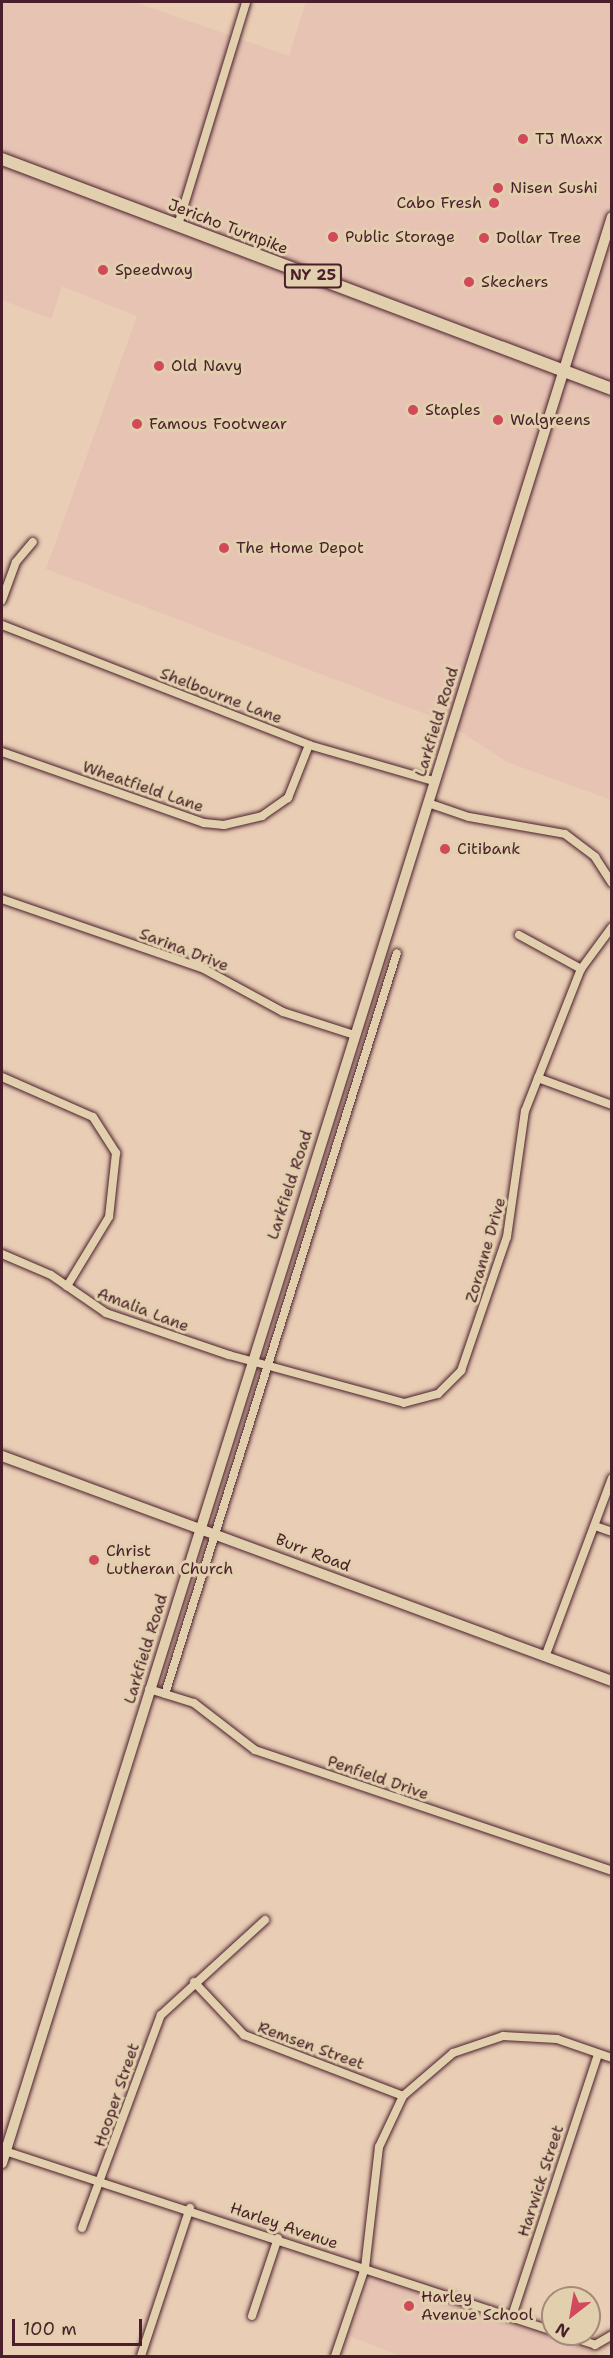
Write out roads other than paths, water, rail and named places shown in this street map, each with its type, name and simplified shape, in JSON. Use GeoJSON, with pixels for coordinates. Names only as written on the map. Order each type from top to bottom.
{"type":"FeatureCollection","features":[{"type":"Feature","properties":{"kind":"main road","name":"Jericho Turnpike"},"geometry":{"type":"LineString","coordinates":[[2,159],[612,389]]}},
{"type":"Feature","properties":{"kind":"main road","name":"Larkfield Road"},"geometry":{"type":"LineString","coordinates":[[2,2163],[3,2150],[612,217]]}},
{"type":"Feature","properties":{"kind":"main road","name":"Burr Road"},"geometry":{"type":"LineString","coordinates":[[2,1456],[214,1531],[612,1681]]}},
{"type":"Feature","properties":{"kind":"street"},"geometry":{"type":"LineString","coordinates":[[178,225],[246,2]]}},
{"type":"Feature","properties":{"kind":"street"},"geometry":{"type":"LineString","coordinates":[[2,600],[16,562],[33,542]]}},
{"type":"Feature","properties":{"kind":"street","name":"Shelbourne Lane"},"geometry":{"type":"LineString","coordinates":[[2,625],[309,745],[434,781]]}},
{"type":"Feature","properties":{"kind":"street","name":"Wheatfield Lane"},"geometry":{"type":"LineString","coordinates":[[2,752],[224,825],[262,816],[288,798],[309,745]]}},
{"type":"Feature","properties":{"kind":"street"},"geometry":{"type":"LineString","coordinates":[[428,803],[476,819],[565,834],[595,857],[612,883]]}},
{"type":"Feature","properties":{"kind":"street","name":"Sarina Drive"},"geometry":{"type":"LineString","coordinates":[[2,899],[204,969],[283,1012],[354,1035]]}},
{"type":"Feature","properties":{"kind":"street","name":"Zoranne Drive"},"geometry":{"type":"LineString","coordinates":[[251,1359],[268,1362],[404,1403],[421,1401],[452,1384],[469,1353],[507,1237],[525,1111],[581,969],[612,927]]}},
{"type":"Feature","properties":{"kind":"street"},"geometry":{"type":"LineString","coordinates":[[519,935],[581,969]]}},
{"type":"Feature","properties":{"kind":"street","name":"Larkfield Road"},"geometry":{"type":"LineString","coordinates":[[165,1694],[214,1531],[397,953]]}},
{"type":"Feature","properties":{"kind":"street"},"geometry":{"type":"LineString","coordinates":[[2,1077],[93,1117],[116,1152],[109,1217],[67,1286]]}},
{"type":"Feature","properties":{"kind":"street"},"geometry":{"type":"LineString","coordinates":[[538,1078],[612,1105]]}},
{"type":"Feature","properties":{"kind":"street","name":"Amalia Lane"},"geometry":{"type":"LineString","coordinates":[[2,1254],[67,1286],[106,1313],[251,1359]]}},
{"type":"Feature","properties":{"kind":"street"},"geometry":{"type":"LineString","coordinates":[[545,1657],[612,1478]]}},
{"type":"Feature","properties":{"kind":"street"},"geometry":{"type":"LineString","coordinates":[[595,1526],[612,1532]]}},
{"type":"Feature","properties":{"kind":"street","name":"Penfield Drive"},"geometry":{"type":"LineString","coordinates":[[149,1689],[212,1714],[255,1750],[612,1871]]}},
{"type":"Feature","properties":{"kind":"street","name":"Hooper Street"},"geometry":{"type":"LineString","coordinates":[[82,2228],[154,2028],[171,2002],[265,1920]]}},
{"type":"Feature","properties":{"kind":"street","name":"Remsen Street"},"geometry":{"type":"LineString","coordinates":[[194,1982],[244,2035],[403,2096]]}},
{"type":"Feature","properties":{"kind":"street"},"geometry":{"type":"LineString","coordinates":[[335,2356],[364,2268],[379,2147],[403,2096],[453,2053],[503,2036],[557,2039],[612,2058]]}},
{"type":"Feature","properties":{"kind":"street","name":"Harwick Street"},"geometry":{"type":"LineString","coordinates":[[512,2316],[598,2054]]}},
{"type":"Feature","properties":{"kind":"street","name":"Harley Avenue"},"geometry":{"type":"LineString","coordinates":[[3,2150],[190,2208],[541,2327]]}},
{"type":"Feature","properties":{"kind":"street"},"geometry":{"type":"LineString","coordinates":[[141,2356],[190,2208]]}},
{"type":"Feature","properties":{"kind":"street"},"geometry":{"type":"LineString","coordinates":[[252,2316],[278,2238]]}},
{"type":"Feature","properties":{"kind":"place","name":"TJ Maxx"},"geometry":{"type":"Point","coordinates":[523,139]}},
{"type":"Feature","properties":{"kind":"place","name":"Nisen Sushi"},"geometry":{"type":"Point","coordinates":[498,188]}},
{"type":"Feature","properties":{"kind":"place","name":"Cabo Fresh"},"geometry":{"type":"Point","coordinates":[494,203]}},
{"type":"Feature","properties":{"kind":"place","name":"Public Storage"},"geometry":{"type":"Point","coordinates":[333,237]}},
{"type":"Feature","properties":{"kind":"place","name":"Dollar Tree"},"geometry":{"type":"Point","coordinates":[484,238]}},
{"type":"Feature","properties":{"kind":"place","name":"Speedway"},"geometry":{"type":"Point","coordinates":[103,270]}},
{"type":"Feature","properties":{"kind":"place","name":"Skechers"},"geometry":{"type":"Point","coordinates":[469,282]}},
{"type":"Feature","properties":{"kind":"place","name":"Old Navy"},"geometry":{"type":"Point","coordinates":[159,366]}},
{"type":"Feature","properties":{"kind":"place","name":"Staples"},"geometry":{"type":"Point","coordinates":[413,410]}},
{"type":"Feature","properties":{"kind":"place","name":"Walgreens"},"geometry":{"type":"Point","coordinates":[498,420]}},
{"type":"Feature","properties":{"kind":"place","name":"Famous Footwear"},"geometry":{"type":"Point","coordinates":[137,424]}},
{"type":"Feature","properties":{"kind":"place","name":"The Home Depot"},"geometry":{"type":"Point","coordinates":[224,548]}},
{"type":"Feature","properties":{"kind":"place","name":"Citibank"},"geometry":{"type":"Point","coordinates":[445,849]}},
{"type":"Feature","properties":{"kind":"place","name":"Christ Lutheran Church"},"geometry":{"type":"Point","coordinates":[94,1560]}},
{"type":"Feature","properties":{"kind":"place","name":"Harley Avenue School"},"geometry":{"type":"Point","coordinates":[409,2306]}}]}
